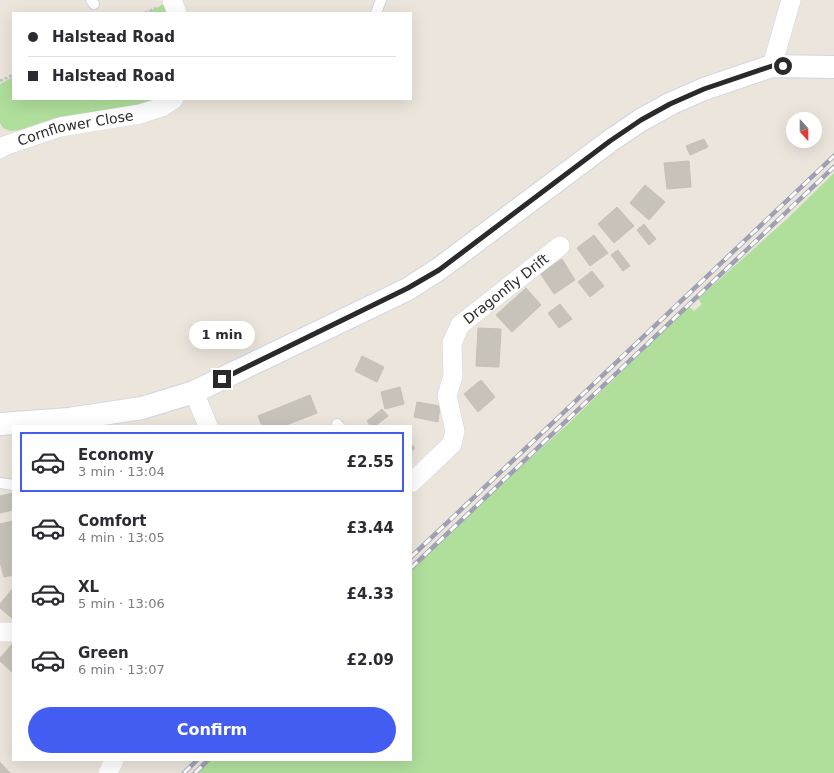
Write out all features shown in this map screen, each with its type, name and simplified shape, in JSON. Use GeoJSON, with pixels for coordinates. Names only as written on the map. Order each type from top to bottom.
{"type":"FeatureCollection","features":[{"type":"Feature","properties":{"kind":"street"},"geometry":{"type":"LineString","coordinates":[[172,0],[177,12]]}},
{"type":"Feature","properties":{"kind":"street"},"geometry":{"type":"LineString","coordinates":[[772,66],[791,0]]}},
{"type":"Feature","properties":{"kind":"street"},"geometry":{"type":"LineString","coordinates":[[0,424],[69,419],[142,408],[194,392],[408,288],[439,270],[610,141],[641,120],[670,104],[704,89],[772,66],[834,67]]}},
{"type":"Feature","properties":{"kind":"street","name":"Cornflower Close"},"geometry":{"type":"LineString","coordinates":[[1,146],[60,127],[140,114],[162,107],[172,100]]}},
{"type":"Feature","properties":{"kind":"street","name":"Dragonfly Drift"},"geometry":{"type":"LineString","coordinates":[[412,482],[452,444],[455,431],[447,396],[453,376],[452,343],[460,325],[560,246]]}},
{"type":"Feature","properties":{"kind":"street"},"geometry":{"type":"LineString","coordinates":[[194,392],[208,425]]}},
{"type":"Feature","properties":{"kind":"street"},"geometry":{"type":"LineString","coordinates":[[0,632],[12,632]]}},
{"type":"Feature","properties":{"kind":"street"},"geometry":{"type":"LineString","coordinates":[[108,773],[114,761]]}},
{"type":"Feature","properties":{"kind":"lane"},"geometry":{"type":"LineString","coordinates":[[376,12],[381,0]]}},
{"type":"Feature","properties":{"kind":"lane"},"geometry":{"type":"LineString","coordinates":[[0,483],[12,485]]}},
{"type":"Feature","properties":{"kind":"path"},"geometry":{"type":"LineString","coordinates":[[0,81],[12,75]]}},
{"type":"Feature","properties":{"kind":"green space"},"geometry":{"type":"Polygon","coordinates":[[[164,4],[167,12],[148,12],[164,4]]]}},
{"type":"Feature","properties":{"kind":"green space"},"geometry":{"type":"Polygon","coordinates":[[[12,78],[12,100],[158,100],[141,107],[59,120],[34,125],[20,130],[10,131],[3,128],[0,123],[0,84],[12,78]]]}},
{"type":"Feature","properties":{"kind":"green space"},"geometry":{"type":"Polygon","coordinates":[[[834,173],[834,773],[193,773],[206,761],[412,761],[412,568],[567,425],[689,306],[694,311],[702,304],[698,299],[789,217],[834,173]]]}},
{"type":"Feature","properties":{"kind":"building"},"geometry":{"type":"Polygon","coordinates":[[[704,139],[708,147],[690,155],[686,146],[704,139]]]}},
{"type":"Feature","properties":{"kind":"building"},"geometry":{"type":"Polygon","coordinates":[[[689,161],[691,187],[667,189],[664,163],[689,161]]]}},
{"type":"Feature","properties":{"kind":"building"},"geometry":{"type":"Polygon","coordinates":[[[645,185],[665,202],[649,220],[630,203],[645,185]]]}},
{"type":"Feature","properties":{"kind":"building"},"geometry":{"type":"Polygon","coordinates":[[[617,207],[634,226],[614,243],[598,224],[617,207]]]}},
{"type":"Feature","properties":{"kind":"building"},"geometry":{"type":"Polygon","coordinates":[[[644,224],[656,239],[649,245],[637,230],[644,224]]]}},
{"type":"Feature","properties":{"kind":"building"},"geometry":{"type":"Polygon","coordinates":[[[594,235],[608,253],[590,266],[577,248],[594,235]]]}},
{"type":"Feature","properties":{"kind":"building"},"geometry":{"type":"Polygon","coordinates":[[[618,250],[630,266],[623,271],[611,255],[618,250]]]}},
{"type":"Feature","properties":{"kind":"building"},"geometry":{"type":"Polygon","coordinates":[[[562,259],[575,280],[554,294],[540,273],[562,259]]]}},
{"type":"Feature","properties":{"kind":"building"},"geometry":{"type":"Polygon","coordinates":[[[592,271],[604,286],[590,297],[578,282],[592,271]]]}},
{"type":"Feature","properties":{"kind":"building"},"geometry":{"type":"Polygon","coordinates":[[[526,288],[541,305],[512,332],[496,315],[526,288]]]}},
{"type":"Feature","properties":{"kind":"building"},"geometry":{"type":"Polygon","coordinates":[[[560,304],[572,319],[559,328],[548,313],[560,304]]]}},
{"type":"Feature","properties":{"kind":"building"},"geometry":{"type":"Polygon","coordinates":[[[478,328],[501,329],[499,367],[476,366],[478,328]]]}},
{"type":"Feature","properties":{"kind":"building"},"geometry":{"type":"Polygon","coordinates":[[[362,356],[384,367],[377,382],[355,371],[362,356]]]}},
{"type":"Feature","properties":{"kind":"building"},"geometry":{"type":"Polygon","coordinates":[[[481,380],[495,397],[478,412],[464,394],[481,380]]]}},
{"type":"Feature","properties":{"kind":"building"},"geometry":{"type":"Polygon","coordinates":[[[400,387],[404,404],[385,409],[381,392],[400,387]]]}},
{"type":"Feature","properties":{"kind":"building"},"geometry":{"type":"Polygon","coordinates":[[[310,395],[317,413],[287,425],[262,425],[258,416],[310,395]]]}},
{"type":"Feature","properties":{"kind":"building"},"geometry":{"type":"Polygon","coordinates":[[[417,402],[440,406],[438,422],[414,417],[417,402]]]}},
{"type":"Feature","properties":{"kind":"building"},"geometry":{"type":"Polygon","coordinates":[[[382,409],[388,416],[376,425],[370,425],[367,421],[382,409]]]}},
{"type":"Feature","properties":{"kind":"building"},"geometry":{"type":"Polygon","coordinates":[[[12,493],[12,510],[0,513],[0,496],[12,493]]]}},
{"type":"Feature","properties":{"kind":"building"},"geometry":{"type":"Polygon","coordinates":[[[12,521],[12,575],[4,577],[0,562],[0,524],[12,521]]]}},
{"type":"Feature","properties":{"kind":"building"},"geometry":{"type":"Polygon","coordinates":[[[12,589],[12,618],[0,608],[0,604],[12,589]]]}},
{"type":"Feature","properties":{"kind":"building"},"geometry":{"type":"Polygon","coordinates":[[[12,644],[12,672],[0,661],[0,658],[12,644]]]}},
{"type":"Feature","properties":{"kind":"building"},"geometry":{"type":"Polygon","coordinates":[[[0,762],[10,773],[0,773],[0,762]]]}},
{"type":"Feature","properties":{"kind":"railway"},"geometry":{"type":"LineString","coordinates":[[412,556],[834,156]]}},
{"type":"Feature","properties":{"kind":"railway"},"geometry":{"type":"LineString","coordinates":[[412,567],[834,167]]}},
{"type":"Feature","properties":{"kind":"railway"},"geometry":{"type":"LineString","coordinates":[[184,773],[196,761]]}},
{"type":"Feature","properties":{"kind":"railway"},"geometry":{"type":"LineString","coordinates":[[195,773],[207,761]]}},
{"type":"Feature","properties":{"kind":"route"},"geometry":{"type":"LineString","coordinates":[[222,379],[408,288],[439,270],[610,141],[641,120],[670,104],[704,89],[772,66],[783,66]]}}]}
